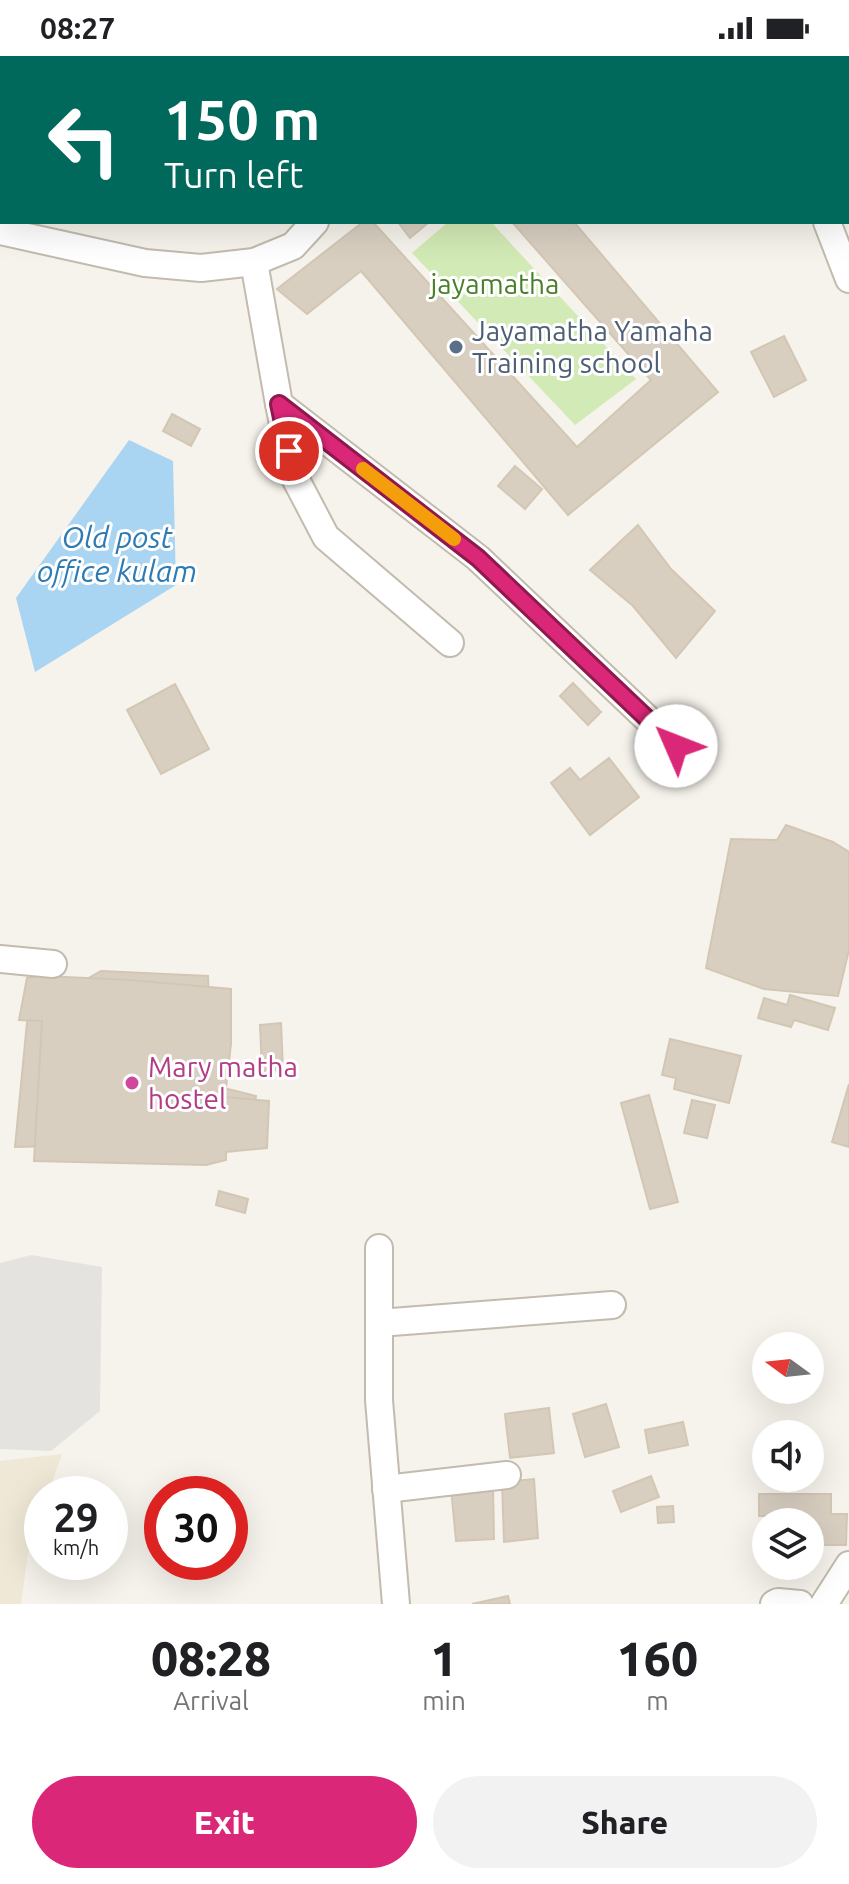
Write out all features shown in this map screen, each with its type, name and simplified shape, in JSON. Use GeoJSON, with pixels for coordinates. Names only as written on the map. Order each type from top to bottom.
{"type":"FeatureCollection","features":[{"type":"Feature","properties":{"kind":"street"},"geometry":{"type":"LineString","coordinates":[[0,231],[145,263],[201,268],[254,262],[293,246],[313,224]]}},
{"type":"Feature","properties":{"kind":"street"},"geometry":{"type":"LineString","coordinates":[[828,224],[849,279]]}},
{"type":"Feature","properties":{"kind":"street"},"geometry":{"type":"LineString","coordinates":[[254,262],[293,474],[326,537],[450,643]]}},
{"type":"Feature","properties":{"kind":"street"},"geometry":{"type":"LineString","coordinates":[[279,404],[478,558],[676,746]]}},
{"type":"Feature","properties":{"kind":"street"},"geometry":{"type":"LineString","coordinates":[[0,959],[53,964]]}},
{"type":"Feature","properties":{"kind":"street"},"geometry":{"type":"LineString","coordinates":[[379,1248],[379,1400],[396,1604]]}},
{"type":"Feature","properties":{"kind":"street"},"geometry":{"type":"LineString","coordinates":[[379,1323],[612,1305]]}},
{"type":"Feature","properties":{"kind":"street"},"geometry":{"type":"LineString","coordinates":[[386,1489],[507,1475]]}},
{"type":"Feature","properties":{"kind":"street"},"geometry":{"type":"LineString","coordinates":[[824,1604],[849,1565]]}},
{"type":"Feature","properties":{"kind":"street"},"geometry":{"type":"LineString","coordinates":[[774,1604],[800,1604]]}},
{"type":"Feature","properties":{"kind":"shaded area"},"geometry":{"type":"Polygon","coordinates":[[[31,1255],[102,1267],[100,1411],[51,1451],[0,1449],[0,1263],[31,1255]]]}},
{"type":"Feature","properties":{"kind":"shaded area"},"geometry":{"type":"Polygon","coordinates":[[[62,1454],[54,1476],[24,1476],[24,1580],[21,1604],[0,1604],[0,1461],[62,1454]]]}},
{"type":"Feature","properties":{"kind":"green space","name":"jayamatha"},"geometry":{"type":"Polygon","coordinates":[[[446,224],[493,224],[636,379],[575,425],[412,253],[446,224]]]}},
{"type":"Feature","properties":{"kind":"water","name":"Old post office kulam"},"geometry":{"type":"Polygon","coordinates":[[[129,440],[173,461],[176,585],[35,672],[16,598],[129,440]]]}},
{"type":"Feature","properties":{"kind":"building","name":"Jayamatha Yamaha Training school"},"geometry":{"type":"Polygon","coordinates":[[[360,224],[375,224],[577,447],[651,380],[514,224],[576,224],[718,392],[568,515],[361,271],[307,314],[277,289],[360,224]]]}},
{"type":"Feature","properties":{"kind":"building"},"geometry":{"type":"Polygon","coordinates":[[[400,224],[427,224],[410,238],[400,224]]]}},
{"type":"Feature","properties":{"kind":"building"},"geometry":{"type":"Polygon","coordinates":[[[784,336],[806,380],[774,397],[751,352],[784,336]]]}},
{"type":"Feature","properties":{"kind":"building"},"geometry":{"type":"Polygon","coordinates":[[[172,414],[200,429],[191,446],[163,431],[172,414]]]}},
{"type":"Feature","properties":{"kind":"building"},"geometry":{"type":"Polygon","coordinates":[[[515,466],[542,489],[525,509],[498,486],[515,466]]]}},
{"type":"Feature","properties":{"kind":"building"},"geometry":{"type":"Polygon","coordinates":[[[638,525],[671,569],[715,611],[676,658],[633,606],[590,570],[638,525]]]}},
{"type":"Feature","properties":{"kind":"building"},"geometry":{"type":"Polygon","coordinates":[[[573,683],[601,712],[588,725],[560,696],[573,683]]]}},
{"type":"Feature","properties":{"kind":"building"},"geometry":{"type":"Polygon","coordinates":[[[175,684],[209,749],[161,774],[127,710],[175,684]]]}},
{"type":"Feature","properties":{"kind":"building"},"geometry":{"type":"Polygon","coordinates":[[[609,758],[639,797],[590,835],[551,783],[570,768],[580,780],[609,758]]]}},
{"type":"Feature","properties":{"kind":"building"},"geometry":{"type":"Polygon","coordinates":[[[786,825],[833,842],[849,852],[849,950],[838,996],[764,989],[706,968],[731,839],[777,840],[786,825]]]}},
{"type":"Feature","properties":{"kind":"building","name":"Mary matha hostel"},"geometry":{"type":"Polygon","coordinates":[[[101,971],[208,976],[212,1085],[256,1096],[250,1142],[15,1147],[28,1012],[101,971]]]}},
{"type":"Feature","properties":{"kind":"building","name":"Mary matha hostel"},"geometry":{"type":"Polygon","coordinates":[[[43,976],[231,989],[231,1044],[225,1097],[269,1101],[267,1148],[226,1152],[226,1160],[206,1165],[34,1161],[42,1021],[19,1020],[27,978],[43,976]]]}},
{"type":"Feature","properties":{"kind":"building"},"geometry":{"type":"Polygon","coordinates":[[[790,995],[835,1008],[828,1030],[794,1020],[791,1027],[758,1018],[764,998],[787,1005],[790,995]]]}},
{"type":"Feature","properties":{"kind":"building"},"geometry":{"type":"Polygon","coordinates":[[[281,1023],[283,1070],[262,1071],[260,1025],[281,1023]]]}},
{"type":"Feature","properties":{"kind":"building"},"geometry":{"type":"Polygon","coordinates":[[[670,1039],[741,1056],[729,1103],[674,1089],[676,1078],[662,1075],[670,1039]]]}},
{"type":"Feature","properties":{"kind":"building"},"geometry":{"type":"Polygon","coordinates":[[[849,1084],[849,1147],[832,1142],[849,1084]]]}},
{"type":"Feature","properties":{"kind":"building"},"geometry":{"type":"Polygon","coordinates":[[[649,1095],[678,1202],[650,1209],[621,1103],[649,1095]]]}},
{"type":"Feature","properties":{"kind":"building"},"geometry":{"type":"Polygon","coordinates":[[[692,1100],[715,1105],[707,1138],[684,1133],[692,1100]]]}},
{"type":"Feature","properties":{"kind":"building"},"geometry":{"type":"Polygon","coordinates":[[[219,1191],[248,1199],[245,1213],[216,1205],[219,1191]]]}},
{"type":"Feature","properties":{"kind":"building"},"geometry":{"type":"Polygon","coordinates":[[[606,1404],[619,1447],[585,1457],[573,1414],[606,1404]]]}},
{"type":"Feature","properties":{"kind":"building"},"geometry":{"type":"Polygon","coordinates":[[[549,1408],[554,1453],[510,1458],[505,1414],[549,1408]]]}},
{"type":"Feature","properties":{"kind":"building"},"geometry":{"type":"Polygon","coordinates":[[[683,1422],[688,1445],[649,1453],[645,1430],[683,1422]]]}},
{"type":"Feature","properties":{"kind":"building"},"geometry":{"type":"Polygon","coordinates":[[[651,1476],[659,1497],[621,1512],[613,1491],[651,1476]]]}},
{"type":"Feature","properties":{"kind":"building"},"geometry":{"type":"Polygon","coordinates":[[[534,1479],[538,1538],[504,1542],[502,1482],[534,1479]]]}},
{"type":"Feature","properties":{"kind":"building"},"geometry":{"type":"Polygon","coordinates":[[[493,1486],[494,1539],[456,1541],[451,1488],[493,1486]]]}},
{"type":"Feature","properties":{"kind":"building"},"geometry":{"type":"Polygon","coordinates":[[[759,1494],[831,1494],[831,1514],[847,1514],[846,1545],[824,1545],[824,1508],[759,1508],[759,1494]]]}},
{"type":"Feature","properties":{"kind":"building"},"geometry":{"type":"Polygon","coordinates":[[[673,1506],[674,1522],[658,1523],[657,1507],[673,1506]]]}},
{"type":"Feature","properties":{"kind":"building"},"geometry":{"type":"Polygon","coordinates":[[[508,1596],[510,1604],[472,1604],[508,1596]]]}},
{"type":"Feature","properties":{"kind":"slow traffic"},"geometry":{"type":"LineString","coordinates":[[363,469],[454,539]]}},
{"type":"Feature","properties":{"kind":"place","name":"Jayamatha Yamaha Training school"},"geometry":{"type":"Point","coordinates":[456,347]}},
{"type":"Feature","properties":{"kind":"place","name":"Mary matha hostel"},"geometry":{"type":"Point","coordinates":[132,1083]}},
{"type":"Feature","properties":{"kind":"route"},"geometry":{"type":"LineString","coordinates":[[289,451],[279,404],[478,558],[676,746]]}}]}
